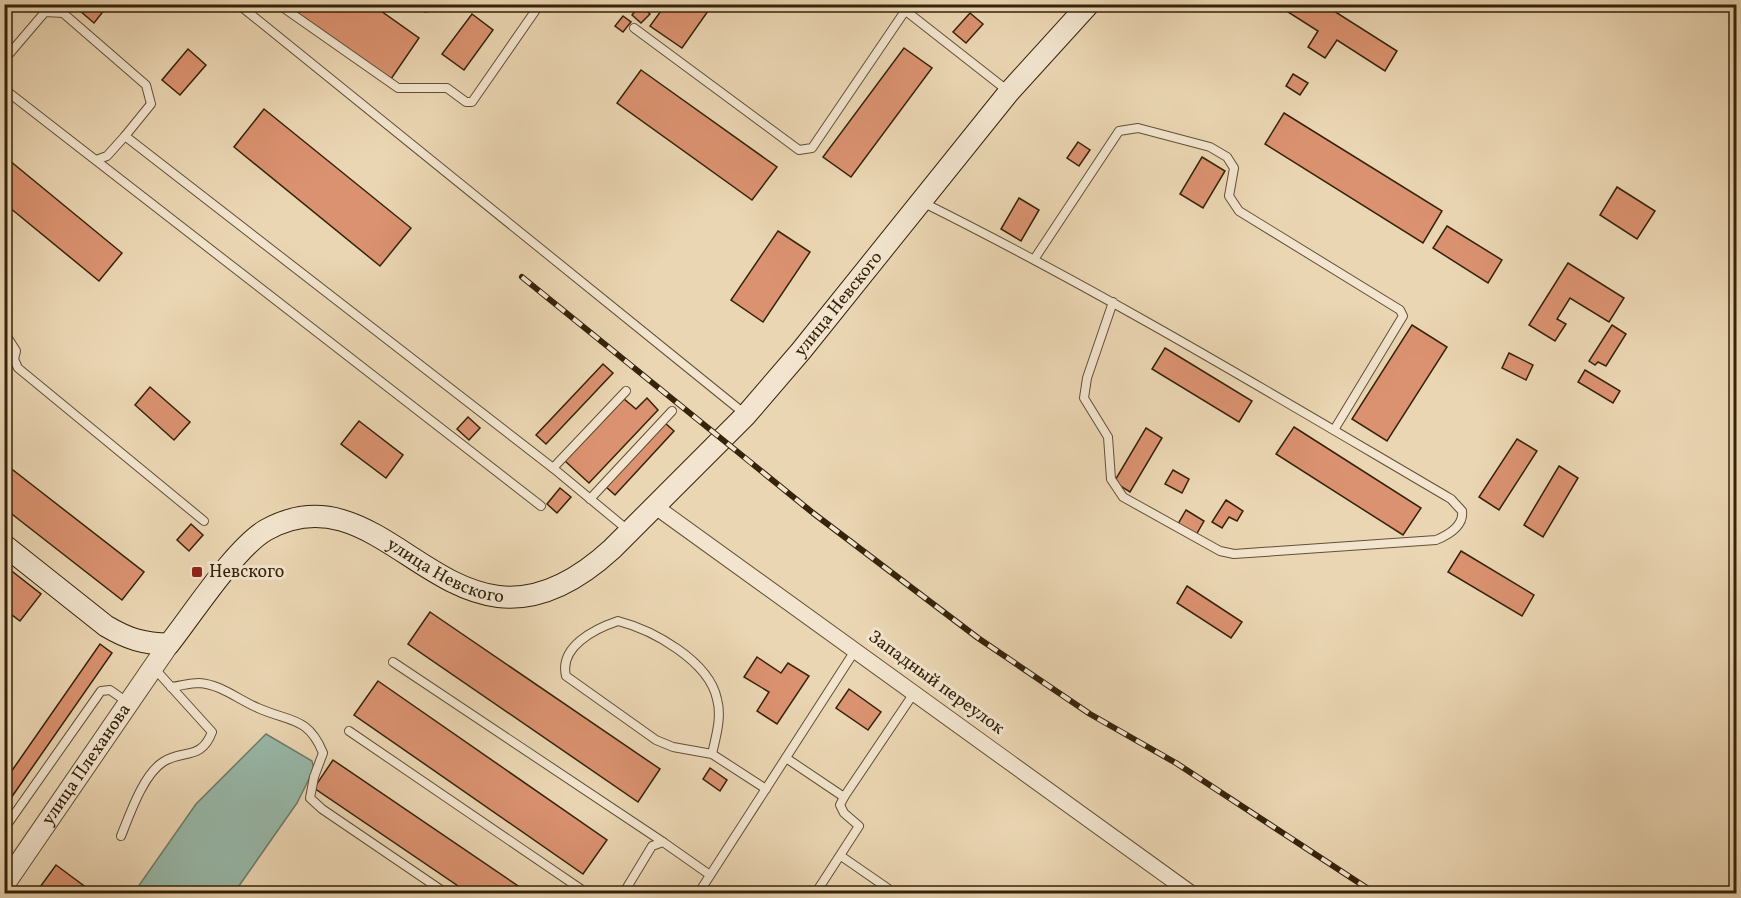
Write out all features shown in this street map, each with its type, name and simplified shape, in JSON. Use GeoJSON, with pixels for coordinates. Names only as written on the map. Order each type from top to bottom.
{"type":"FeatureCollection","features":[{"type":"Feature","properties":{"kind":"main road","name":"улица Невского"},"geometry":{"type":"LineString","coordinates":[[169,644],[246,546],[265,530],[311,514],[327,516],[358,526],[462,586],[511,598],[551,592],[591,569],[656,507],[746,415],[801,351],[1009,92],[1089,4]]}},
{"type":"Feature","properties":{"kind":"main road"},"geometry":{"type":"LineString","coordinates":[[4,545],[106,626],[124,637],[146,644],[169,644]]}},
{"type":"Feature","properties":{"kind":"street","name":"Западный переулок"},"geometry":{"type":"LineString","coordinates":[[656,507],[1192,894]]}},
{"type":"Feature","properties":{"kind":"street","name":"улица Плеханова"},"geometry":{"type":"LineString","coordinates":[[4,885],[169,644]]}},
{"type":"Feature","properties":{"kind":"lane"},"geometry":{"type":"LineString","coordinates":[[238,4],[746,415]]}},
{"type":"Feature","properties":{"kind":"lane"},"geometry":{"type":"LineString","coordinates":[[278,4],[398,88],[447,88],[466,102],[472,102],[540,4]]}},
{"type":"Feature","properties":{"kind":"lane"},"geometry":{"type":"LineString","coordinates":[[897,4],[1009,92]]}},
{"type":"Feature","properties":{"kind":"lane"},"geometry":{"type":"LineString","coordinates":[[4,60],[43,8],[63,13],[146,85],[151,104],[107,156],[96,160]]}},
{"type":"Feature","properties":{"kind":"lane"},"geometry":{"type":"LineString","coordinates":[[634,28],[799,150],[812,148],[905,11]]}},
{"type":"Feature","properties":{"kind":"lane"},"geometry":{"type":"LineString","coordinates":[[4,89],[542,506]]}},
{"type":"Feature","properties":{"kind":"lane"},"geometry":{"type":"LineString","coordinates":[[1035,258],[1119,131],[1138,128],[1218,150],[1234,168],[1229,196],[1239,210],[1400,310],[1403,316],[1334,430]]}},
{"type":"Feature","properties":{"kind":"lane"},"geometry":{"type":"LineString","coordinates":[[125,136],[553,468],[630,532]]}},
{"type":"Feature","properties":{"kind":"lane"},"geometry":{"type":"LineString","coordinates":[[920,201],[1035,258],[1113,302],[1334,430],[1456,502],[1462,511],[1460,522],[1446,536],[1436,540],[1234,554],[1220,551],[1123,497],[1111,479],[1108,437],[1084,398],[1087,378],[1113,302]]}},
{"type":"Feature","properties":{"kind":"lane"},"geometry":{"type":"LineString","coordinates":[[4,332],[16,351],[14,359],[18,368],[204,521]]}},
{"type":"Feature","properties":{"kind":"lane"},"geometry":{"type":"LineString","coordinates":[[553,468],[626,391]]}},
{"type":"Feature","properties":{"kind":"lane"},"geometry":{"type":"LineString","coordinates":[[590,499],[672,411]]}},
{"type":"Feature","properties":{"kind":"lane"},"geometry":{"type":"LineString","coordinates":[[712,754],[720,716],[713,686],[704,670],[666,642],[648,631],[618,621],[577,644],[566,655],[564,666],[566,676],[656,740],[673,747],[712,754],[766,789]]}},
{"type":"Feature","properties":{"kind":"lane"},"geometry":{"type":"LineString","coordinates":[[698,894],[856,650]]}},
{"type":"Feature","properties":{"kind":"lane"},"geometry":{"type":"LineString","coordinates":[[393,662],[710,875]]}},
{"type":"Feature","properties":{"kind":"lane"},"geometry":{"type":"LineString","coordinates":[[121,836],[138,796],[156,768],[164,761],[197,752],[207,745],[212,732],[153,667]]}},
{"type":"Feature","properties":{"kind":"lane"},"geometry":{"type":"LineString","coordinates":[[171,687],[199,683],[217,688],[258,708],[292,717],[317,738],[323,753],[314,777],[310,798],[322,809],[447,894]]}},
{"type":"Feature","properties":{"kind":"lane"},"geometry":{"type":"LineString","coordinates":[[4,829],[101,691],[110,690],[129,703]]}},
{"type":"Feature","properties":{"kind":"lane"},"geometry":{"type":"LineString","coordinates":[[815,894],[859,826],[844,813],[840,805],[844,796],[915,692]]}},
{"type":"Feature","properties":{"kind":"lane"},"geometry":{"type":"LineString","coordinates":[[349,731],[588,894]]}},
{"type":"Feature","properties":{"kind":"lane"},"geometry":{"type":"LineString","coordinates":[[786,758],[844,796]]}},
{"type":"Feature","properties":{"kind":"lane"},"geometry":{"type":"LineString","coordinates":[[623,894],[652,846],[663,842]]}},
{"type":"Feature","properties":{"kind":"lane"},"geometry":{"type":"LineString","coordinates":[[841,856],[896,894]]}},
{"type":"Feature","properties":{"kind":"shaded area"},"geometry":{"type":"Polygon","coordinates":[[[266,734],[312,761],[314,769],[297,803],[234,893],[133,894],[196,804],[266,734]]]}},
{"type":"Feature","properties":{"kind":"building"},"geometry":{"type":"Polygon","coordinates":[[[72,4],[109,4],[94,23],[72,4]]]}},
{"type":"Feature","properties":{"kind":"building"},"geometry":{"type":"Polygon","coordinates":[[[284,4],[371,4],[419,38],[391,79],[284,4]]]}},
{"type":"Feature","properties":{"kind":"building"},"geometry":{"type":"Polygon","coordinates":[[[666,4],[713,4],[682,48],[650,26],[666,4]]]}},
{"type":"Feature","properties":{"kind":"building"},"geometry":{"type":"Polygon","coordinates":[[[1293,4],[1323,4],[1397,51],[1385,71],[1337,40],[1325,58],[1308,47],[1318,31],[1288,12],[1293,4]]]}},
{"type":"Feature","properties":{"kind":"building"},"geometry":{"type":"Polygon","coordinates":[[[640,5],[650,14],[641,23],[632,15],[640,5]]]}},
{"type":"Feature","properties":{"kind":"building"},"geometry":{"type":"Polygon","coordinates":[[[970,13],[983,24],[966,43],[953,32],[970,13]]]}},
{"type":"Feature","properties":{"kind":"building"},"geometry":{"type":"Polygon","coordinates":[[[472,14],[493,30],[464,70],[442,54],[472,14]]]}},
{"type":"Feature","properties":{"kind":"building"},"geometry":{"type":"Polygon","coordinates":[[[623,16],[631,22],[623,32],[615,26],[623,16]]]}},
{"type":"Feature","properties":{"kind":"building"},"geometry":{"type":"Polygon","coordinates":[[[904,48],[932,68],[851,177],[823,157],[904,48]]]}},
{"type":"Feature","properties":{"kind":"building"},"geometry":{"type":"Polygon","coordinates":[[[188,49],[206,65],[180,95],[162,80],[188,49]]]}},
{"type":"Feature","properties":{"kind":"building"},"geometry":{"type":"Polygon","coordinates":[[[641,70],[777,167],[752,200],[617,103],[641,70]]]}},
{"type":"Feature","properties":{"kind":"building"},"geometry":{"type":"Polygon","coordinates":[[[1293,74],[1308,83],[1300,95],[1286,86],[1293,74]]]}},
{"type":"Feature","properties":{"kind":"building"},"geometry":{"type":"Polygon","coordinates":[[[264,109],[411,228],[380,266],[234,147],[264,109]]]}},
{"type":"Feature","properties":{"kind":"building"},"geometry":{"type":"Polygon","coordinates":[[[1284,113],[1442,211],[1423,243],[1265,144],[1284,113]]]}},
{"type":"Feature","properties":{"kind":"building"},"geometry":{"type":"Polygon","coordinates":[[[1078,142],[1090,150],[1079,166],[1067,158],[1078,142]]]}},
{"type":"Feature","properties":{"kind":"building"},"geometry":{"type":"Polygon","coordinates":[[[4,156],[122,253],[99,281],[4,203],[4,156]]]}},
{"type":"Feature","properties":{"kind":"building"},"geometry":{"type":"Polygon","coordinates":[[[1202,157],[1225,171],[1203,208],[1180,194],[1202,157]]]}},
{"type":"Feature","properties":{"kind":"building"},"geometry":{"type":"Polygon","coordinates":[[[1617,187],[1655,211],[1637,239],[1600,215],[1617,187]]]}},
{"type":"Feature","properties":{"kind":"building"},"geometry":{"type":"Polygon","coordinates":[[[1019,198],[1039,210],[1021,241],[1001,229],[1019,198]]]}},
{"type":"Feature","properties":{"kind":"building"},"geometry":{"type":"Polygon","coordinates":[[[1447,226],[1502,260],[1488,283],[1433,248],[1447,226]]]}},
{"type":"Feature","properties":{"kind":"building"},"geometry":{"type":"Polygon","coordinates":[[[778,231],[810,252],[763,322],[731,300],[778,231]]]}},
{"type":"Feature","properties":{"kind":"building"},"geometry":{"type":"Polygon","coordinates":[[[1568,263],[1624,298],[1609,322],[1570,298],[1557,319],[1566,324],[1555,341],[1529,325],[1568,263]]]}},
{"type":"Feature","properties":{"kind":"building"},"geometry":{"type":"Polygon","coordinates":[[[1412,325],[1447,347],[1387,441],[1352,419],[1412,325]]]}},
{"type":"Feature","properties":{"kind":"building"},"geometry":{"type":"Polygon","coordinates":[[[1612,325],[1626,334],[1606,366],[1598,362],[1595,365],[1589,361],[1612,325]]]}},
{"type":"Feature","properties":{"kind":"building"},"geometry":{"type":"Polygon","coordinates":[[[1165,348],[1252,401],[1239,422],[1152,369],[1165,348]]]}},
{"type":"Feature","properties":{"kind":"building"},"geometry":{"type":"Polygon","coordinates":[[[1509,353],[1533,365],[1526,380],[1502,368],[1509,353]]]}},
{"type":"Feature","properties":{"kind":"building"},"geometry":{"type":"Polygon","coordinates":[[[603,364],[613,373],[546,444],[536,435],[603,364]]]}},
{"type":"Feature","properties":{"kind":"building"},"geometry":{"type":"Polygon","coordinates":[[[1585,370],[1620,391],[1613,403],[1578,382],[1585,370]]]}},
{"type":"Feature","properties":{"kind":"building"},"geometry":{"type":"Polygon","coordinates":[[[150,387],[190,422],[174,440],[135,405],[150,387]]]}},
{"type":"Feature","properties":{"kind":"building"},"geometry":{"type":"Polygon","coordinates":[[[647,398],[658,410],[589,483],[565,461],[624,399],[636,409],[647,398]]]}},
{"type":"Feature","properties":{"kind":"building"},"geometry":{"type":"Polygon","coordinates":[[[468,417],[480,428],[469,440],[457,429],[468,417]]]}},
{"type":"Feature","properties":{"kind":"building"},"geometry":{"type":"Polygon","coordinates":[[[359,421],[403,455],[386,478],[341,444],[359,421]]]}},
{"type":"Feature","properties":{"kind":"building"},"geometry":{"type":"Polygon","coordinates":[[[664,422],[674,431],[615,495],[605,486],[664,422]]]}},
{"type":"Feature","properties":{"kind":"building"},"geometry":{"type":"Polygon","coordinates":[[[1294,427],[1421,508],[1403,535],[1276,454],[1294,427]]]}},
{"type":"Feature","properties":{"kind":"building"},"geometry":{"type":"Polygon","coordinates":[[[1146,428],[1162,438],[1130,492],[1114,482],[1146,428]]]}},
{"type":"Feature","properties":{"kind":"building"},"geometry":{"type":"Polygon","coordinates":[[[1517,439],[1537,451],[1499,510],[1479,497],[1517,439]]]}},
{"type":"Feature","properties":{"kind":"building"},"geometry":{"type":"Polygon","coordinates":[[[4,463],[144,572],[122,600],[4,508],[4,463]]]}},
{"type":"Feature","properties":{"kind":"building"},"geometry":{"type":"Polygon","coordinates":[[[1559,466],[1578,478],[1543,537],[1524,525],[1559,466]]]}},
{"type":"Feature","properties":{"kind":"building"},"geometry":{"type":"Polygon","coordinates":[[[1173,470],[1189,479],[1182,493],[1165,484],[1173,470]]]}},
{"type":"Feature","properties":{"kind":"building"},"geometry":{"type":"Polygon","coordinates":[[[560,488],[571,497],[557,513],[547,504],[560,488]]]}},
{"type":"Feature","properties":{"kind":"building"},"geometry":{"type":"Polygon","coordinates":[[[1226,500],[1243,511],[1237,521],[1229,517],[1222,528],[1212,522],[1226,500]]]}},
{"type":"Feature","properties":{"kind":"building"},"geometry":{"type":"Polygon","coordinates":[[[1186,510],[1204,521],[1196,535],[1178,524],[1186,510]]]}},
{"type":"Feature","properties":{"kind":"building"},"geometry":{"type":"Polygon","coordinates":[[[191,524],[203,535],[189,551],[177,540],[191,524]]]}},
{"type":"Feature","properties":{"kind":"building"},"geometry":{"type":"Polygon","coordinates":[[[1461,551],[1534,595],[1522,616],[1448,572],[1461,551]]]}},
{"type":"Feature","properties":{"kind":"building"},"geometry":{"type":"Polygon","coordinates":[[[4,565],[41,594],[20,621],[4,609],[4,565]]]}},
{"type":"Feature","properties":{"kind":"building"},"geometry":{"type":"Polygon","coordinates":[[[1187,586],[1242,622],[1231,638],[1177,603],[1187,586]]]}},
{"type":"Feature","properties":{"kind":"building"},"geometry":{"type":"Polygon","coordinates":[[[430,612],[660,769],[638,802],[408,644],[430,612]]]}},
{"type":"Feature","properties":{"kind":"building"},"geometry":{"type":"Polygon","coordinates":[[[100,644],[112,653],[4,808],[4,782],[100,644]]]}},
{"type":"Feature","properties":{"kind":"building"},"geometry":{"type":"Polygon","coordinates":[[[757,657],[781,673],[788,663],[809,676],[777,724],[757,711],[769,692],[744,677],[757,657]]]}},
{"type":"Feature","properties":{"kind":"building"},"geometry":{"type":"Polygon","coordinates":[[[378,681],[607,840],[583,874],[354,715],[378,681]]]}},
{"type":"Feature","properties":{"kind":"building"},"geometry":{"type":"Polygon","coordinates":[[[849,689],[881,712],[868,730],[836,708],[849,689]]]}},
{"type":"Feature","properties":{"kind":"building"},"geometry":{"type":"Polygon","coordinates":[[[333,760],[530,894],[470,894],[314,788],[333,760]]]}},
{"type":"Feature","properties":{"kind":"building"},"geometry":{"type":"Polygon","coordinates":[[[710,768],[727,780],[720,791],[703,779],[710,768]]]}},
{"type":"Feature","properties":{"kind":"building"},"geometry":{"type":"Polygon","coordinates":[[[56,865],[95,894],[70,894],[61,887],[56,894],[35,894],[56,865]]]}},
{"type":"Feature","properties":{"kind":"railway"},"geometry":{"type":"LineString","coordinates":[[522,277],[813,513],[978,638],[1090,714],[1176,763],[1376,894]]}},
{"type":"Feature","properties":{"kind":"place","name":"Невского"},"geometry":{"type":"Point","coordinates":[197,572]}}]}
